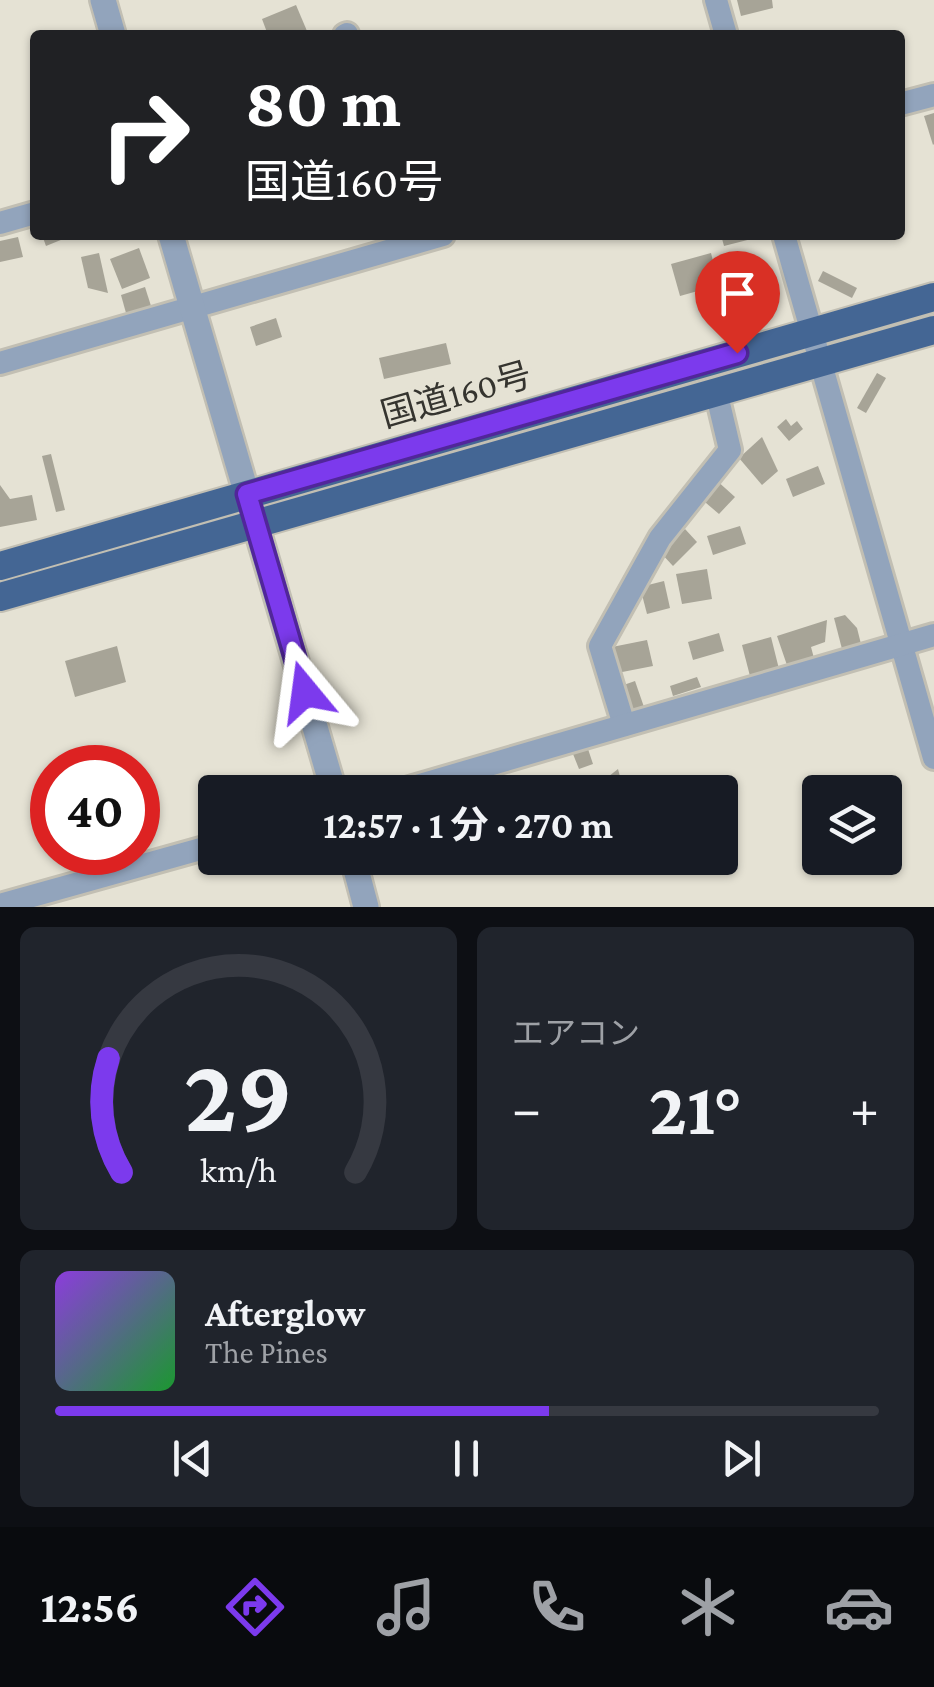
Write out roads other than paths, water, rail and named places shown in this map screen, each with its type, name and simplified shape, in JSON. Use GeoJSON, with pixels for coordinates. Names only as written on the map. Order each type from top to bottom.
{"type":"FeatureCollection","features":[{"type":"Feature","properties":{"kind":"highway","name":"国道160号"},"geometry":{"type":"LineString","coordinates":[[0,566],[934,297]]}},
{"type":"Feature","properties":{"kind":"highway","name":"国道160号"},"geometry":{"type":"LineString","coordinates":[[0,597],[934,330]]}},
{"type":"Feature","properties":{"kind":"street"},"geometry":{"type":"LineString","coordinates":[[103,0],[112,30]]}},
{"type":"Feature","properties":{"kind":"street"},"geometry":{"type":"LineString","coordinates":[[716,0],[725,30]]}},
{"type":"Feature","properties":{"kind":"street"},"geometry":{"type":"LineString","coordinates":[[905,103],[934,94]]}},
{"type":"Feature","properties":{"kind":"street"},"geometry":{"type":"LineString","coordinates":[[0,223],[30,214]]}},
{"type":"Feature","properties":{"kind":"street"},"geometry":{"type":"LineString","coordinates":[[172,240],[329,775]]}},
{"type":"Feature","properties":{"kind":"street"},"geometry":{"type":"LineString","coordinates":[[0,363],[426,240]]}},
{"type":"Feature","properties":{"kind":"street"},"geometry":{"type":"LineString","coordinates":[[785,240],[934,758]]}},
{"type":"Feature","properties":{"kind":"street"},"geometry":{"type":"LineString","coordinates":[[624,725],[600,646],[660,538],[730,450],[716,391]]}},
{"type":"Feature","properties":{"kind":"street"},"geometry":{"type":"LineString","coordinates":[[454,775],[934,636]]}},
{"type":"Feature","properties":{"kind":"street"},"geometry":{"type":"LineString","coordinates":[[0,905],[198,849]]}},
{"type":"Feature","properties":{"kind":"street"},"geometry":{"type":"LineString","coordinates":[[357,875],[366,907]]}}]}
